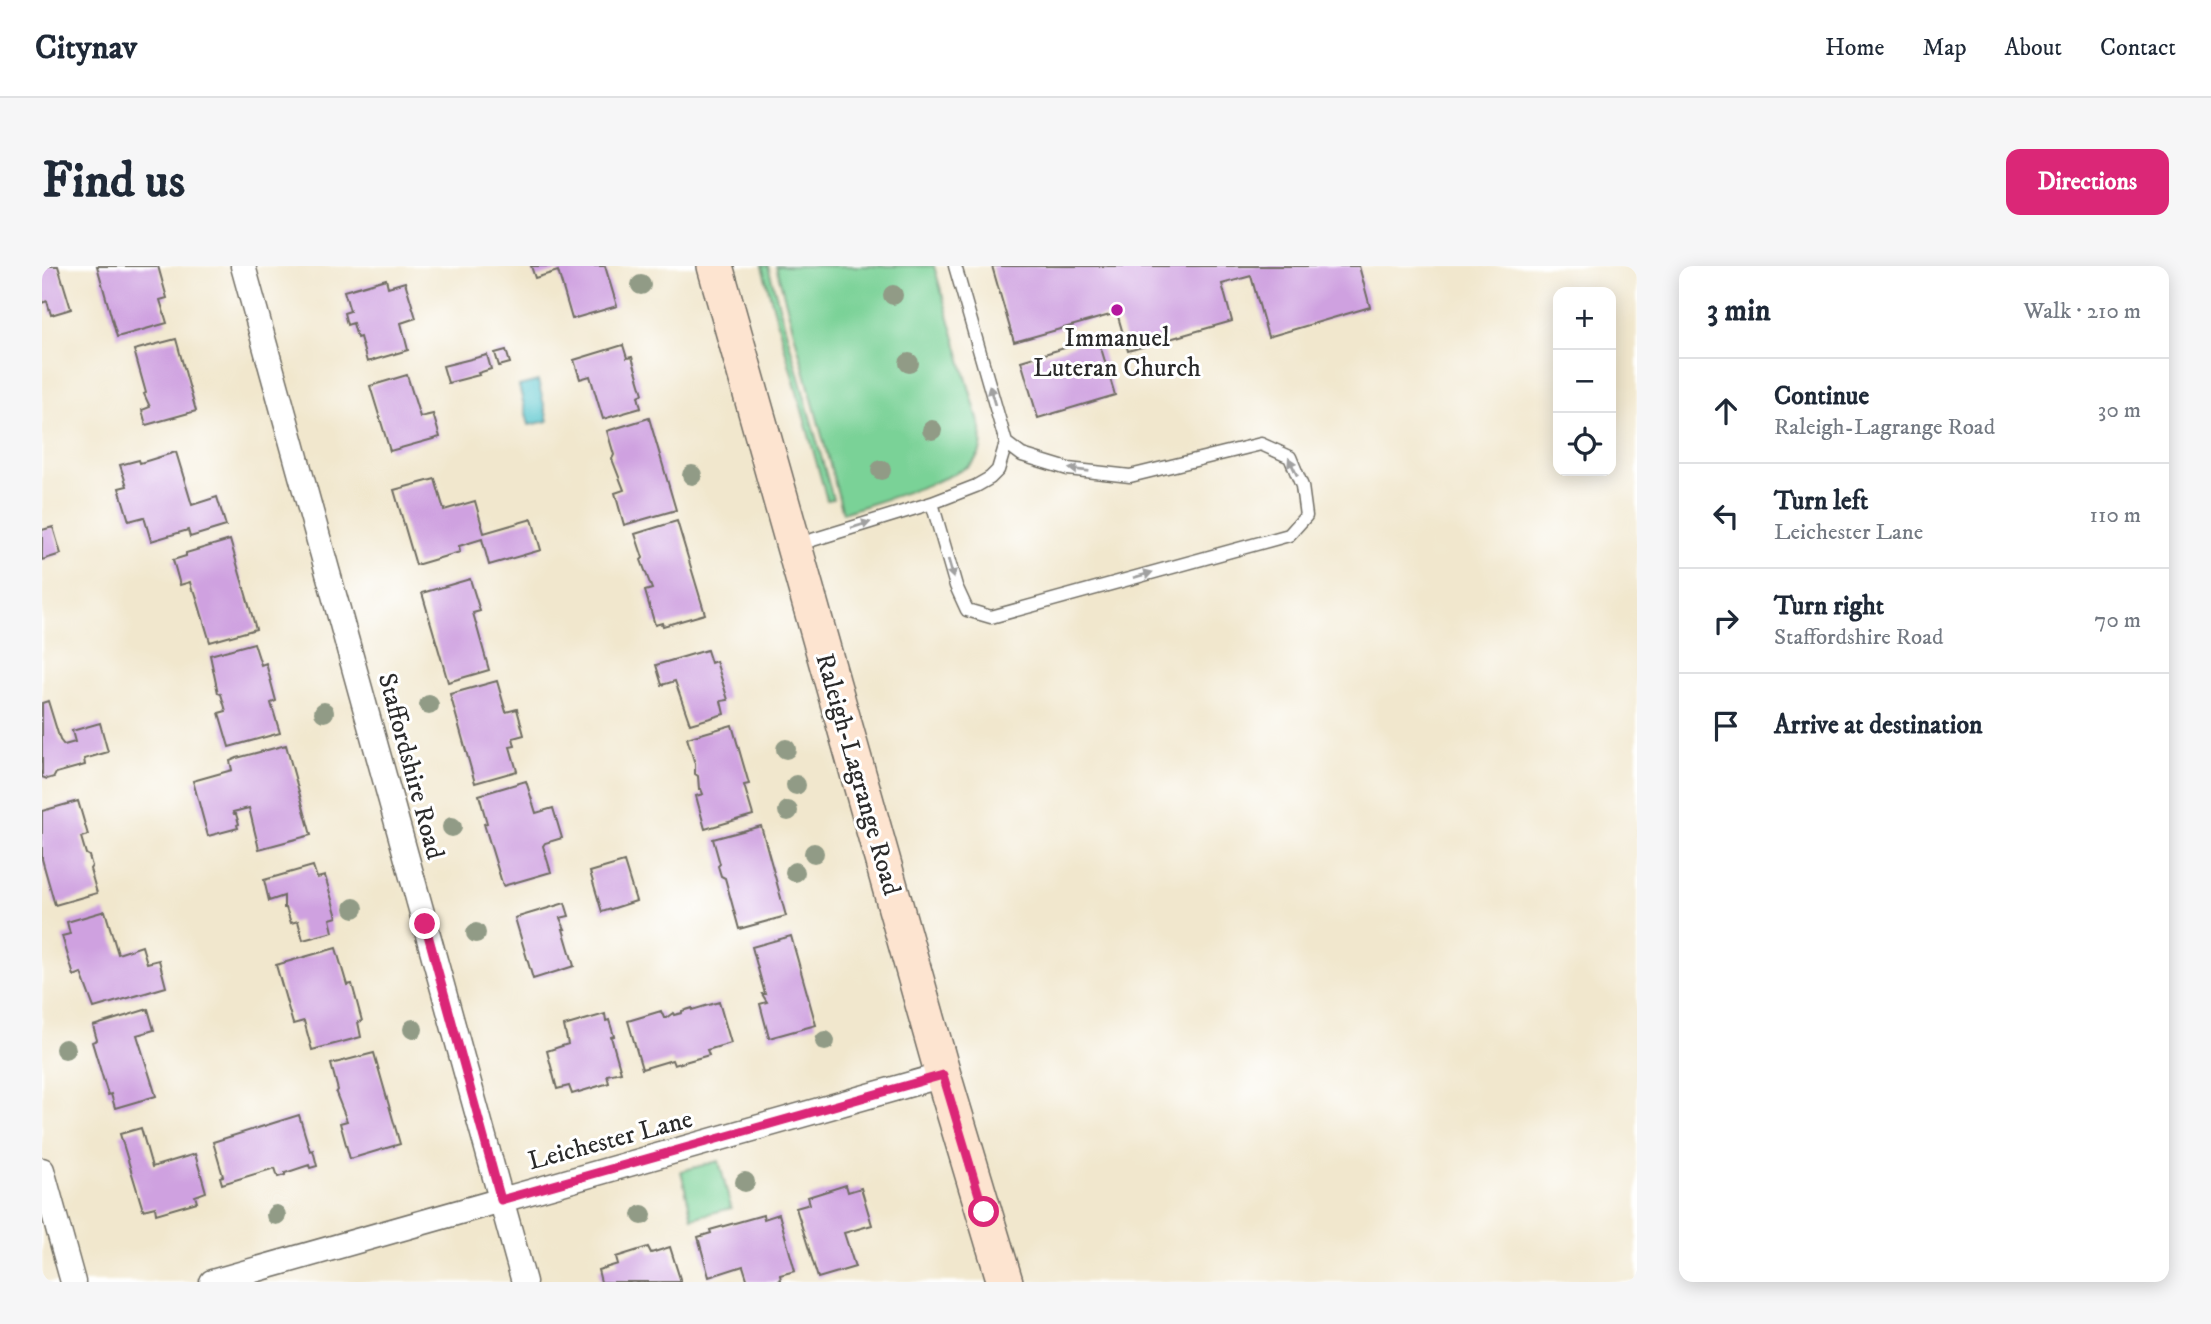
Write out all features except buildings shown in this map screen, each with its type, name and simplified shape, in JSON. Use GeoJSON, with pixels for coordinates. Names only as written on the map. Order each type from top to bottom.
{"type":"FeatureCollection","features":[{"type":"Feature","properties":{"kind":"main road","name":"Raleigh-Lagrange Road"},"geometry":{"type":"LineString","coordinates":[[715,266],[943,1075],[1005,1282]]}},
{"type":"Feature","properties":{"kind":"street","name":"Staffordshire Road"},"geometry":{"type":"LineString","coordinates":[[243,266],[524,1282]]}},
{"type":"Feature","properties":{"kind":"street","name":"Leichester Lane"},"geometry":{"type":"LineString","coordinates":[[212,1282],[943,1075]]}},
{"type":"Feature","properties":{"kind":"street"},"geometry":{"type":"LineString","coordinates":[[42,1170],[73,1282]]}},
{"type":"Feature","properties":{"kind":"lane"},"geometry":{"type":"LineString","coordinates":[[795,545],[932,503],[990,478],[1002,461],[1006,443],[955,266]]}},
{"type":"Feature","properties":{"kind":"lane"},"geometry":{"type":"LineString","coordinates":[[932,503],[956,586],[967,610],[991,617],[1289,534],[1306,516],[1302,486],[1290,457],[1261,444],[1130,476],[1068,469],[1022,455],[1006,443]]}},
{"type":"Feature","properties":{"kind":"green space"},"geometry":{"type":"Polygon","coordinates":[[[762,266],[768,266],[833,499],[827,500],[762,266]]]}},
{"type":"Feature","properties":{"kind":"green space"},"geometry":{"type":"Polygon","coordinates":[[[776,266],[934,266],[981,429],[982,441],[978,457],[952,475],[843,513],[776,266]]]}},
{"type":"Feature","properties":{"kind":"green space"},"geometry":{"type":"Polygon","coordinates":[[[719,1161],[731,1208],[692,1218],[681,1171],[719,1161]]]}},
{"type":"Feature","properties":{"kind":"water"},"geometry":{"type":"Polygon","coordinates":[[[538,381],[548,421],[529,425],[519,386],[538,381]]]}},
{"type":"Feature","properties":{"kind":"place","name":"Immanuel Luteran Church"},"geometry":{"type":"Point","coordinates":[1117,310]}},
{"type":"Feature","properties":{"kind":"route"},"geometry":{"type":"LineString","coordinates":[[425,924],[501,1200],[943,1075],[984,1212]]}}]}
